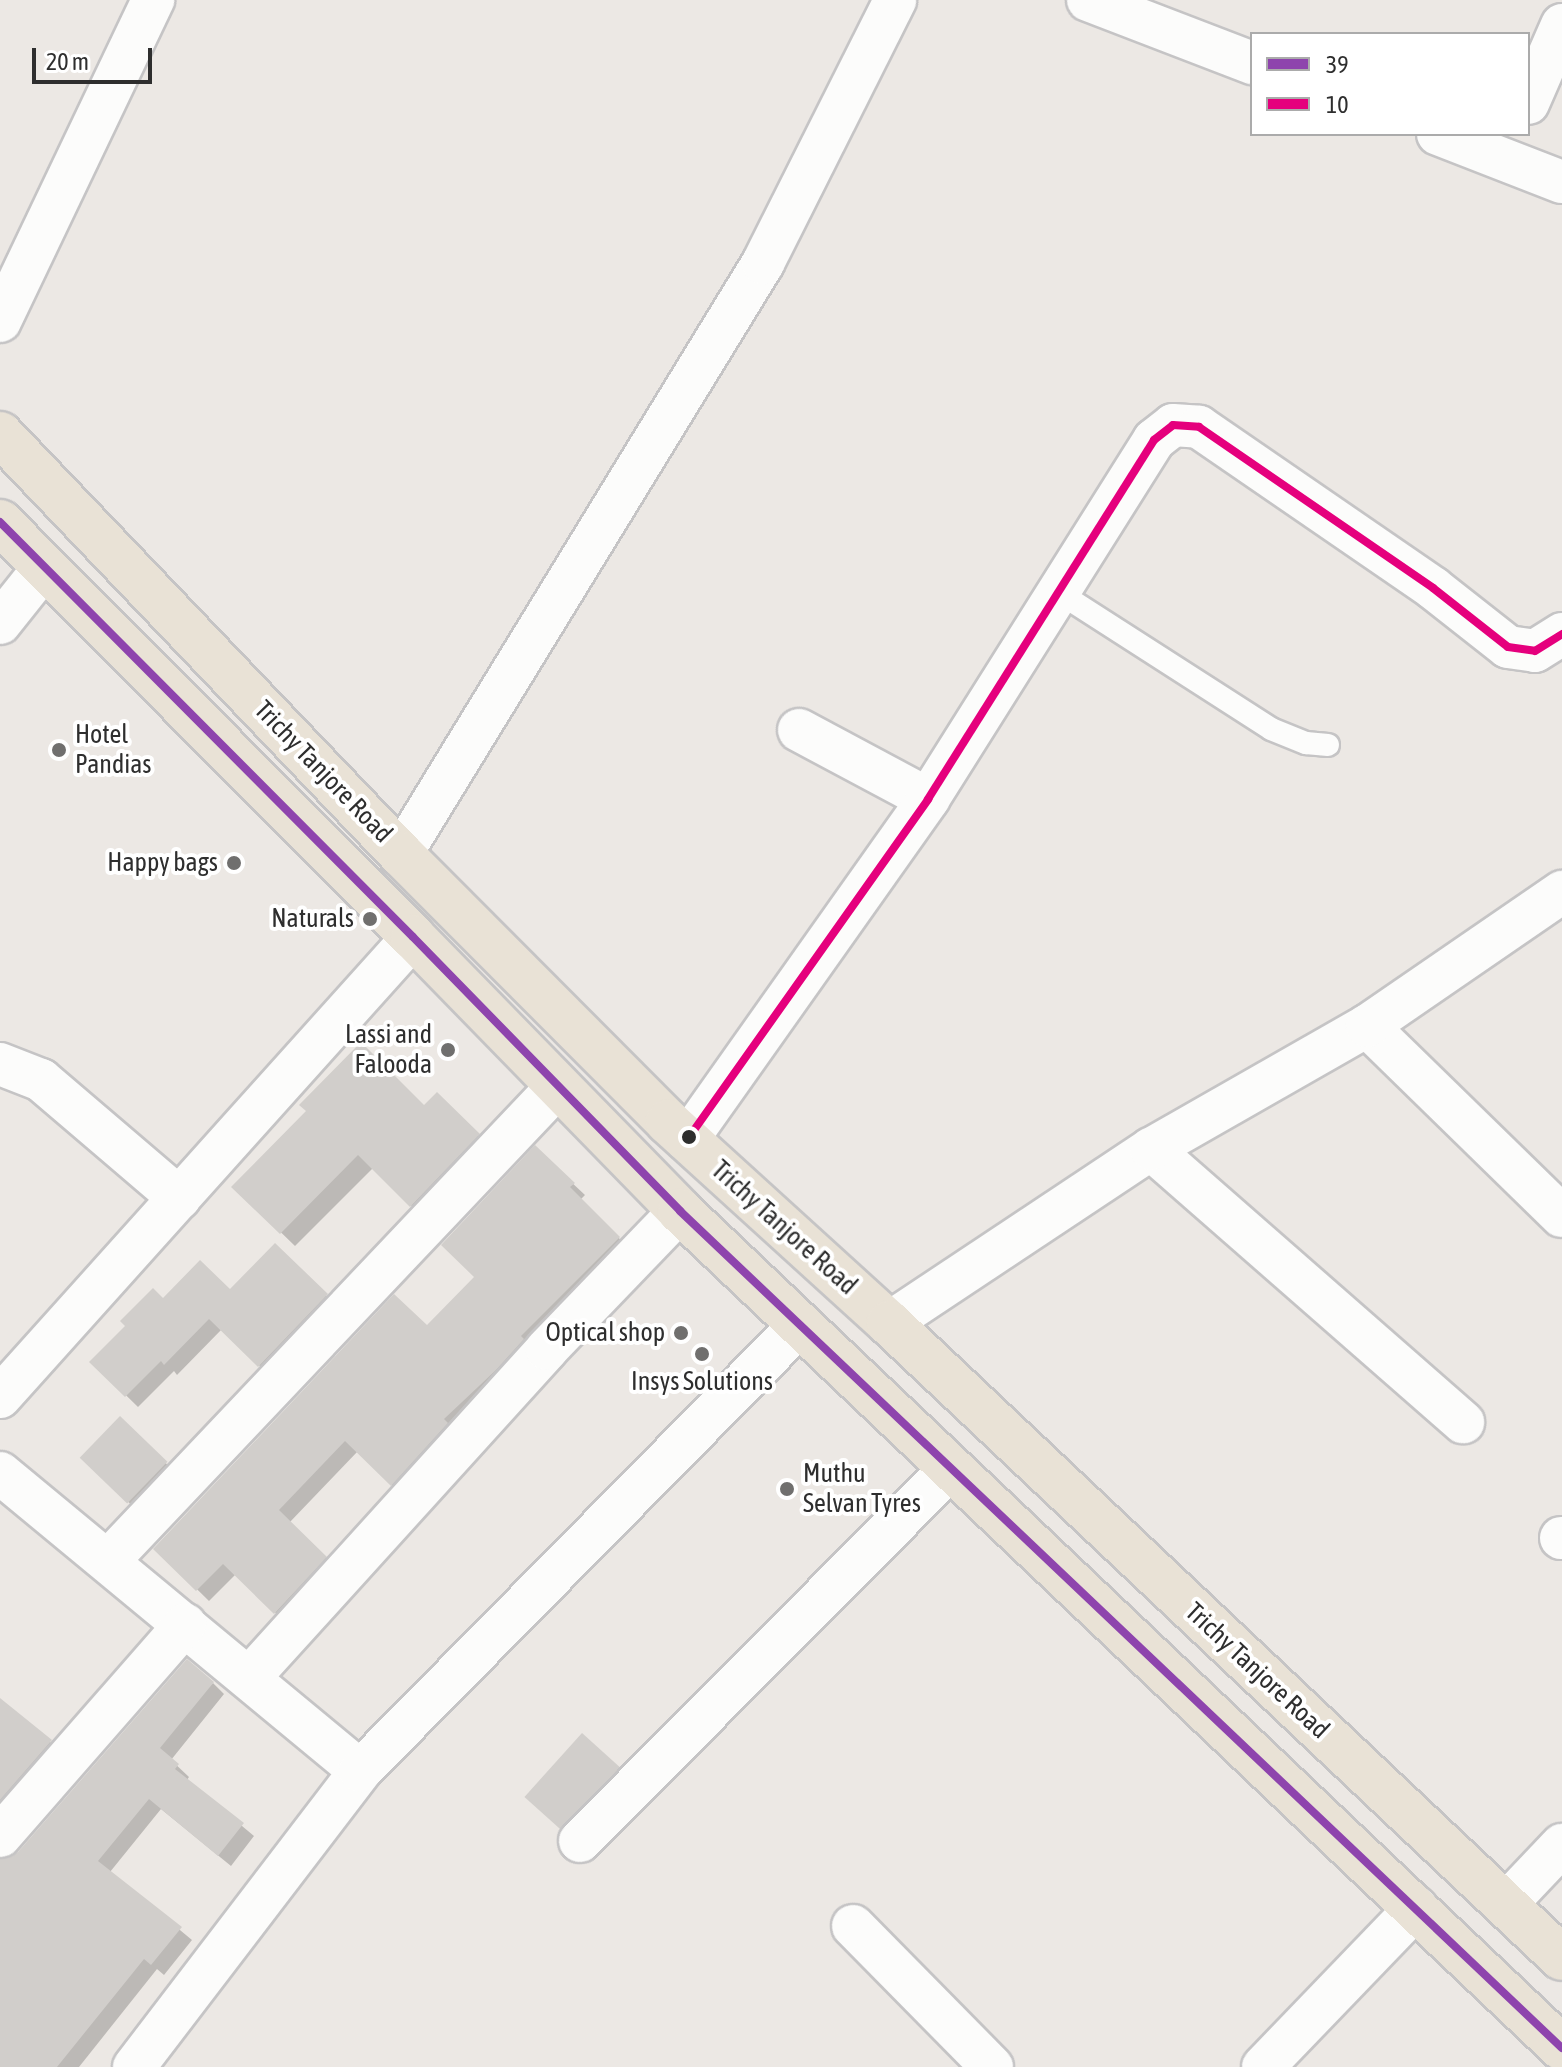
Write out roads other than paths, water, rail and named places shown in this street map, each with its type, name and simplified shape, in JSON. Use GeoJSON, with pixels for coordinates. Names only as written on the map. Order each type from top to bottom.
{"type":"FeatureCollection","features":[{"type":"Feature","properties":{"kind":"highway","name":"Trichy Tanjore Road"},"geometry":{"type":"LineString","coordinates":[[0,434],[401,854],[687,1140],[889,1323],[1562,1958]]}},
{"type":"Feature","properties":{"kind":"highway","name":"Trichy Tanjore Road"},"geometry":{"type":"LineString","coordinates":[[0,522],[43,569],[413,937],[680,1211],[1562,2048]]}},
{"type":"Feature","properties":{"kind":"street"},"geometry":{"type":"LineString","coordinates":[[0,321],[153,0]]}},
{"type":"Feature","properties":{"kind":"street"},"geometry":{"type":"LineString","coordinates":[[401,854],[763,263],[895,0]]}},
{"type":"Feature","properties":{"kind":"street"},"geometry":{"type":"LineString","coordinates":[[1088,0],[1250,62]]}},
{"type":"Feature","properties":{"kind":"street"},"geometry":{"type":"LineString","coordinates":[[1530,98],[1562,25]]}},
{"type":"Feature","properties":{"kind":"street"},"geometry":{"type":"LineString","coordinates":[[1450,136],[1509,146],[1562,182]]}},
{"type":"Feature","properties":{"kind":"street"},"geometry":{"type":"LineString","coordinates":[[687,1140],[928,799],[1154,440],[1173,425],[1199,427],[1433,588],[1508,647],[1535,651],[1562,634]]}},
{"type":"Feature","properties":{"kind":"street"},"geometry":{"type":"LineString","coordinates":[[0,623],[43,569]]}},
{"type":"Feature","properties":{"kind":"street"},"geometry":{"type":"LineString","coordinates":[[799,730],[928,799]]}},
{"type":"Feature","properties":{"kind":"street"},"geometry":{"type":"LineString","coordinates":[[889,1323],[1151,1149],[1367,1026],[1557,902]]}},
{"type":"Feature","properties":{"kind":"street"},"geometry":{"type":"LineString","coordinates":[[0,1397],[413,937]]}},
{"type":"Feature","properties":{"kind":"street"},"geometry":{"type":"LineString","coordinates":[[1367,1026],[1562,1216]]}},
{"type":"Feature","properties":{"kind":"street"},"geometry":{"type":"LineString","coordinates":[[0,1064],[41,1080],[179,1198]]}},
{"type":"Feature","properties":{"kind":"street"},"geometry":{"type":"LineString","coordinates":[[108,1561],[558,1086]]}},
{"type":"Feature","properties":{"kind":"street"},"geometry":{"type":"LineString","coordinates":[[1151,1149],[1463,1422]]}},
{"type":"Feature","properties":{"kind":"street"},"geometry":{"type":"LineString","coordinates":[[249,1678],[547,1349],[680,1211]]}},
{"type":"Feature","properties":{"kind":"street"},"geometry":{"type":"LineString","coordinates":[[134,2067],[360,1771],[800,1325]]}},
{"type":"Feature","properties":{"kind":"street"},"geometry":{"type":"LineString","coordinates":[[580,1841],[951,1468]]}},
{"type":"Feature","properties":{"kind":"street"},"geometry":{"type":"LineString","coordinates":[[0,1473],[360,1771]]}},
{"type":"Feature","properties":{"kind":"street"},"geometry":{"type":"LineString","coordinates":[[0,1836],[185,1625]]}},
{"type":"Feature","properties":{"kind":"street"},"geometry":{"type":"LineString","coordinates":[[1505,1905],[1562,1845]]}},
{"type":"Feature","properties":{"kind":"street"},"geometry":{"type":"LineString","coordinates":[[1263,2067],[1416,1908]]}},
{"type":"Feature","properties":{"kind":"street"},"geometry":{"type":"LineString","coordinates":[[853,1926],[992,2067]]}},
{"type":"Feature","properties":{"kind":"lane"},"geometry":{"type":"LineString","coordinates":[[1058,592],[1271,729],[1306,743],[1328,745]]}},
{"type":"Feature","properties":{"kind":"place","name":"Hotel Pandias"},"geometry":{"type":"Point","coordinates":[59,750]}},
{"type":"Feature","properties":{"kind":"place","name":"Happy bags"},"geometry":{"type":"Point","coordinates":[234,863]}},
{"type":"Feature","properties":{"kind":"place","name":"Naturals"},"geometry":{"type":"Point","coordinates":[370,919]}},
{"type":"Feature","properties":{"kind":"place","name":"Lassi and Falooda"},"geometry":{"type":"Point","coordinates":[448,1050]}},
{"type":"Feature","properties":{"kind":"place","name":"Optical shop"},"geometry":{"type":"Point","coordinates":[681,1333]}},
{"type":"Feature","properties":{"kind":"place","name":"Insys Solutions"},"geometry":{"type":"Point","coordinates":[702,1354]}},
{"type":"Feature","properties":{"kind":"place","name":"Muthu Selvan Tyres"},"geometry":{"type":"Point","coordinates":[787,1489]}}]}
